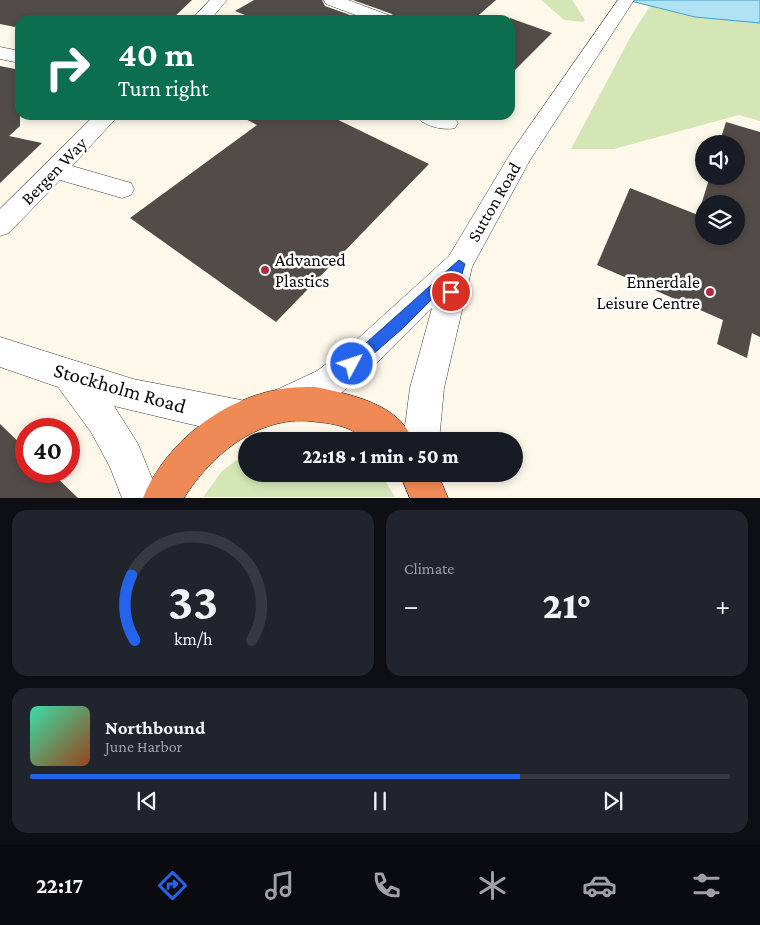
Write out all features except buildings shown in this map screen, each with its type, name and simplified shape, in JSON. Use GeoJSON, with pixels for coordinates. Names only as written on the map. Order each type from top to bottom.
{"type":"FeatureCollection","features":[{"type":"Feature","properties":{"kind":"highway"},"geometry":{"type":"LineString","coordinates":[[162,498],[174,475],[206,441],[241,417],[284,404],[323,404],[360,415],[383,432]]}},
{"type":"Feature","properties":{"kind":"highway"},"geometry":{"type":"LineString","coordinates":[[422,482],[429,498]]}},
{"type":"Feature","properties":{"kind":"street"},"geometry":{"type":"LineString","coordinates":[[205,15],[219,0]]}},
{"type":"Feature","properties":{"kind":"street"},"geometry":{"type":"LineString","coordinates":[[332,0],[372,15]]}},
{"type":"Feature","properties":{"kind":"street","name":"Sutton Road"},"geometry":{"type":"LineString","coordinates":[[284,404],[329,382],[363,355],[459,264],[520,158],[625,2]]}},
{"type":"Feature","properties":{"kind":"street"},"geometry":{"type":"LineString","coordinates":[[0,53],[15,56]]}},
{"type":"Feature","properties":{"kind":"street","name":"Bergen Way"},"geometry":{"type":"LineString","coordinates":[[0,226],[103,120]]}},
{"type":"Feature","properties":{"kind":"street"},"geometry":{"type":"LineString","coordinates":[[438,120],[447,124]]}},
{"type":"Feature","properties":{"kind":"street"},"geometry":{"type":"LineString","coordinates":[[55,170],[122,190]]}},
{"type":"Feature","properties":{"kind":"street"},"geometry":{"type":"LineString","coordinates":[[422,432],[428,388],[459,264]]}},
{"type":"Feature","properties":{"kind":"street","name":"Stockholm Road"},"geometry":{"type":"LineString","coordinates":[[0,352],[24,358],[69,376],[174,406],[241,417]]}},
{"type":"Feature","properties":{"kind":"street"},"geometry":{"type":"LineString","coordinates":[[69,376],[112,435],[125,457],[141,498]]}},
{"type":"Feature","properties":{"kind":"green space"},"geometry":{"type":"Polygon","coordinates":[[[541,0],[572,0],[585,20],[583,22],[564,20],[541,0]]]}},
{"type":"Feature","properties":{"kind":"green space"},"geometry":{"type":"Polygon","coordinates":[[[650,6],[695,17],[760,23],[760,121],[739,115],[614,149],[571,149],[631,36],[650,6]]]}},
{"type":"Feature","properties":{"kind":"green space"},"geometry":{"type":"Polygon","coordinates":[[[238,459],[238,482],[386,482],[395,497],[203,497],[222,471],[238,459]]]}},
{"type":"Feature","properties":{"kind":"water"},"geometry":{"type":"Polygon","coordinates":[[[627,0],[760,0],[760,23],[695,17],[627,0]]]}},
{"type":"Feature","properties":{"kind":"place","name":"Advanced Plastics"},"geometry":{"type":"Point","coordinates":[265,270]}},
{"type":"Feature","properties":{"kind":"place","name":"Ennerdale Leisure Centre"},"geometry":{"type":"Point","coordinates":[710,292]}},
{"type":"Feature","properties":{"kind":"route"},"geometry":{"type":"LineString","coordinates":[[352,364],[397,325],[459,264],[451,292]]}}]}
